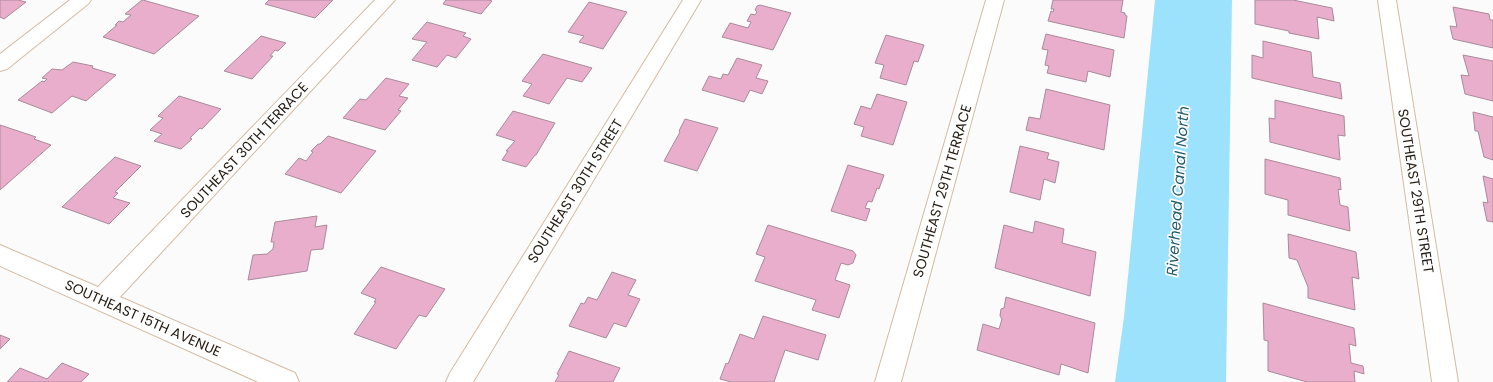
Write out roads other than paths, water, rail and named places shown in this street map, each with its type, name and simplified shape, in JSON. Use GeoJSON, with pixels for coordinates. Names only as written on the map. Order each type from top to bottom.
{"type":"FeatureCollection","features":[{"type":"Feature","properties":{"kind":"street"},"geometry":{"type":"LineString","coordinates":[[0,64],[82,0]]}},
{"type":"Feature","properties":{"kind":"street","name":"SOUTHEAST 30TH TERRACE"},"geometry":{"type":"LineString","coordinates":[[103,299],[386,0]]}},
{"type":"Feature","properties":{"kind":"street","name":"SOUTHEAST 30TH STREET"},"geometry":{"type":"LineString","coordinates":[[459,382],[692,0]]}},
{"type":"Feature","properties":{"kind":"street","name":"SOUTHEAST 29TH TERRACE"},"geometry":{"type":"LineString","coordinates":[[888,382],[995,0]]}},
{"type":"Feature","properties":{"kind":"street","name":"SOUTHEAST 29TH STREET"},"geometry":{"type":"LineString","coordinates":[[1386,0],[1445,382]]}},
{"type":"Feature","properties":{"kind":"street","name":"SOUTHEAST 15TH AVENUE"},"geometry":{"type":"LineString","coordinates":[[0,255],[103,299],[286,382]]}},
{"type":"Feature","properties":{"kind":"water","name":"Riverhead Canal North"},"geometry":{"type":"Polygon","coordinates":[[[1155,0],[1232,0],[1226,382],[1115,382],[1124,317],[1155,0]]]}}]}
